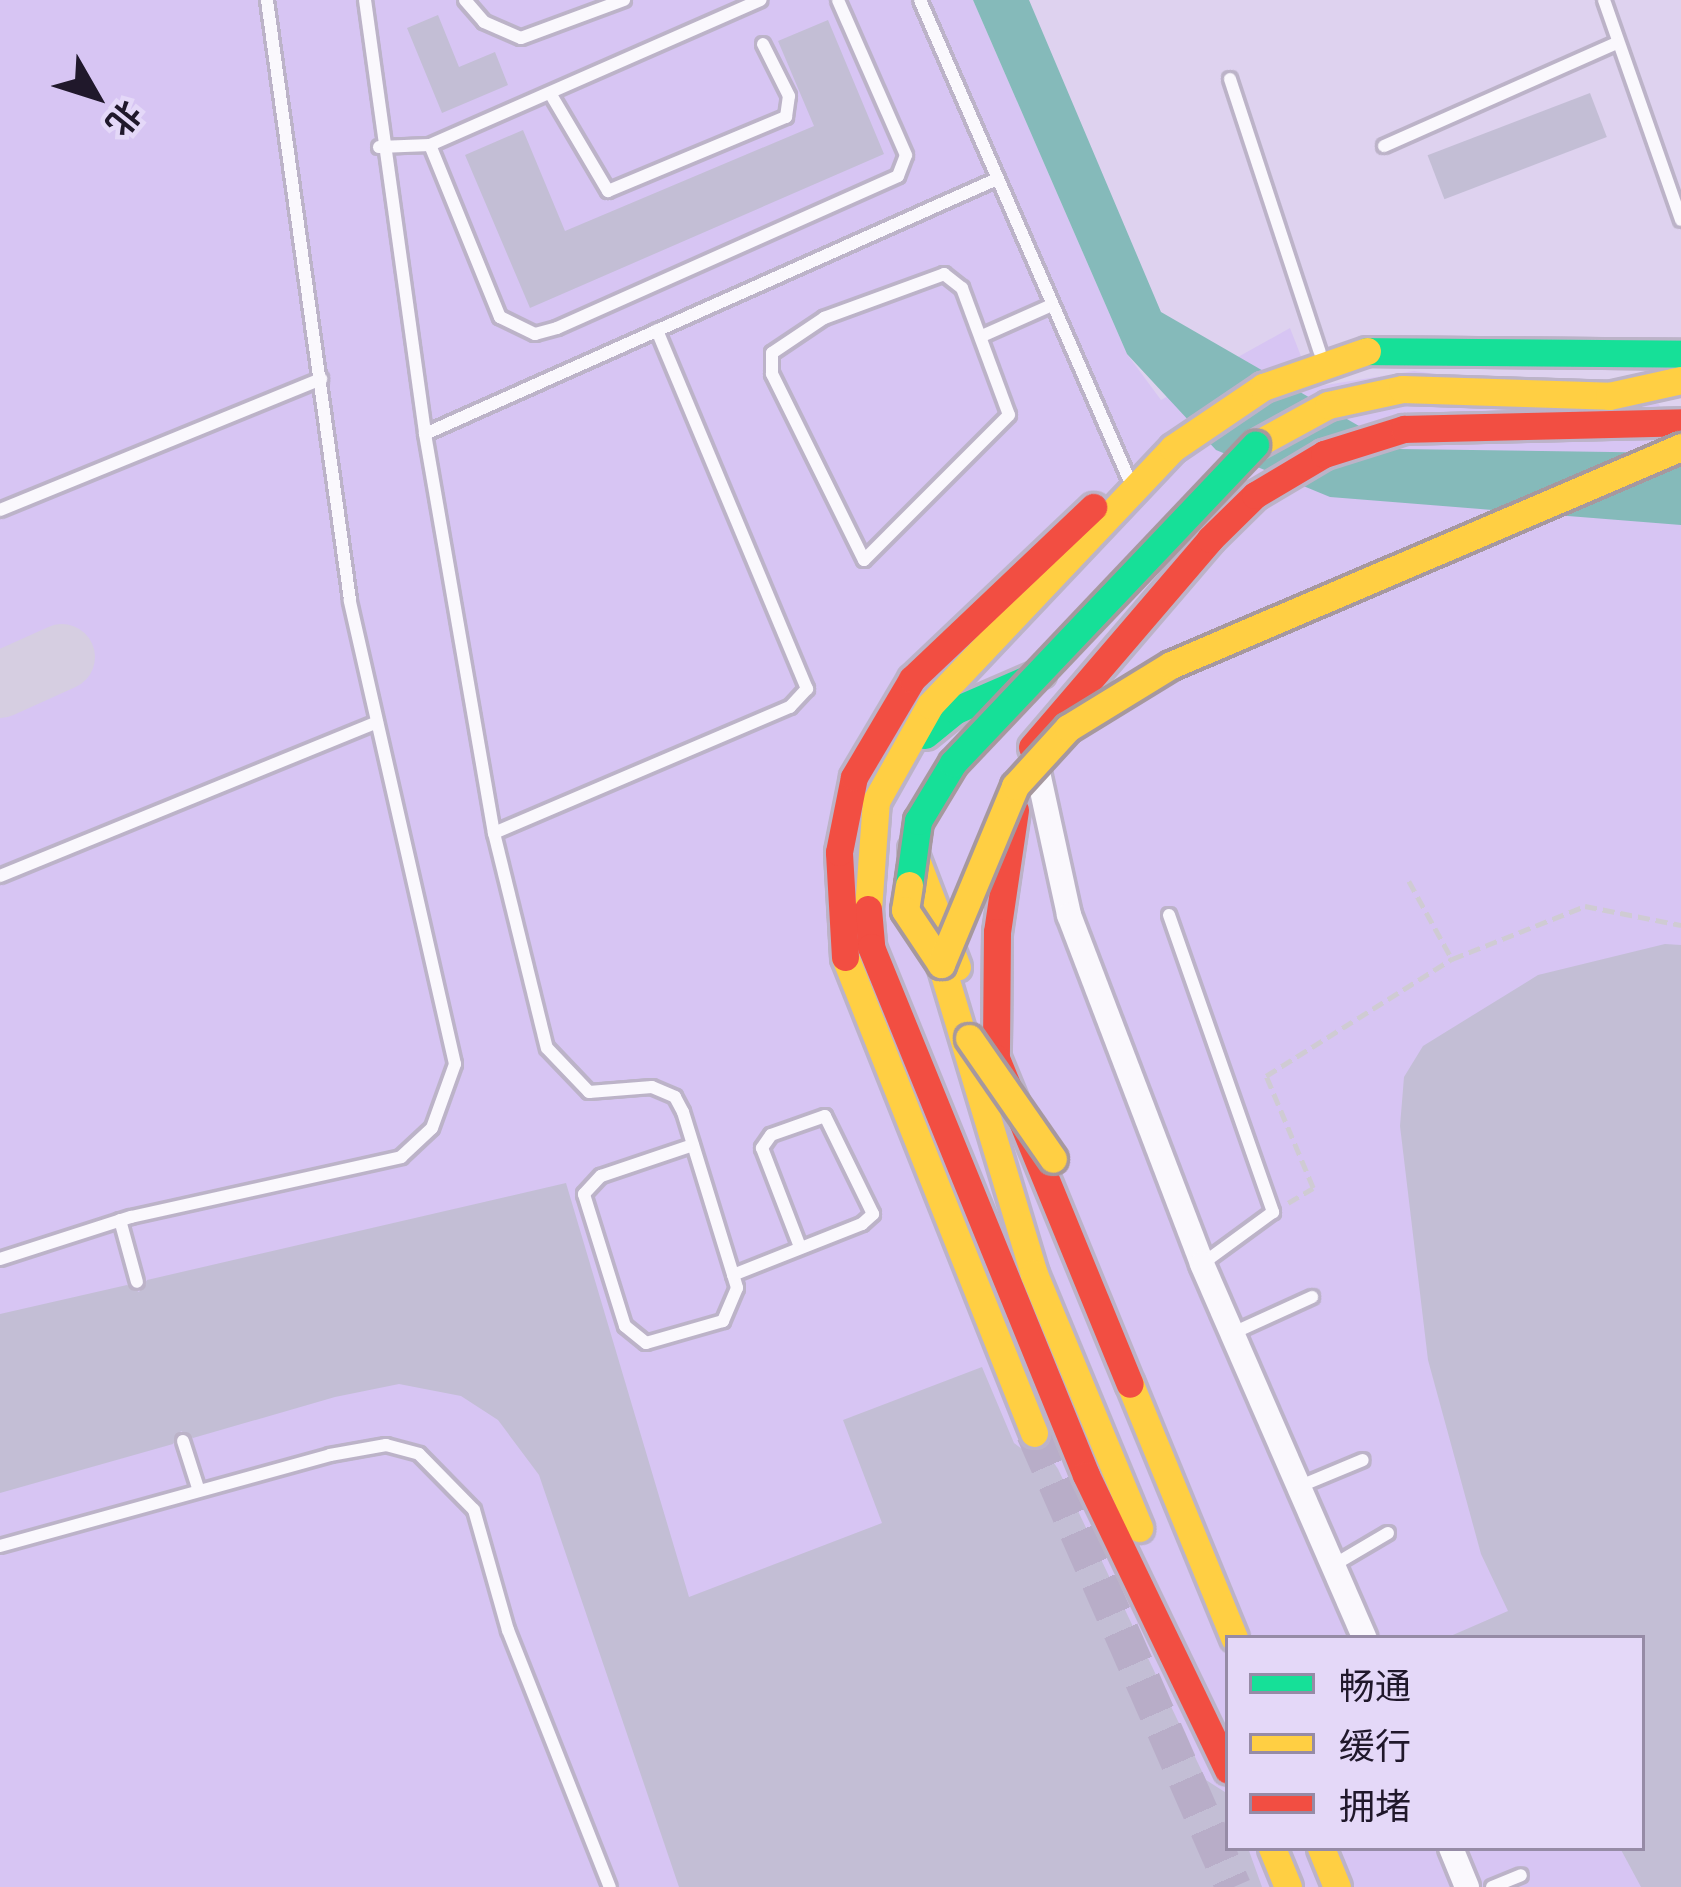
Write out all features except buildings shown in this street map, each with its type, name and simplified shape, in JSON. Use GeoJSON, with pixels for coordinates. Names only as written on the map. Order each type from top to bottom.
{"type":"FeatureCollection","features":[{"type":"Feature","properties":{"kind":"main road"},"geometry":{"type":"LineString","coordinates":[[1034,1433],[868,1030],[841,944],[838,851],[854,777],[912,680],[1130,480],[1173,448],[1322,358],[1461,343],[1681,354]]}},
{"type":"Feature","properties":{"kind":"main road"},"geometry":{"type":"LineString","coordinates":[[1225,1737],[1034,1274],[969,1037],[941,964],[905,910],[918,821],[953,764],[1255,446],[1328,405],[1402,389],[1609,396],[1681,380]]}},
{"type":"Feature","properties":{"kind":"main road"},"geometry":{"type":"LineString","coordinates":[[996,1058],[1006,843],[1032,746],[1255,495],[1324,454],[1404,429],[1681,422]]}},
{"type":"Feature","properties":{"kind":"main road"},"geometry":{"type":"LineString","coordinates":[[941,964],[1015,786],[1068,728],[1171,665],[1681,447]]}},
{"type":"Feature","properties":{"kind":"main road"},"geometry":{"type":"LineString","coordinates":[[1173,448],[944,689],[893,761],[864,869],[871,947],[1086,1474],[1225,1764]]}},
{"type":"Feature","properties":{"kind":"main road"},"geometry":{"type":"LineString","coordinates":[[893,761],[956,710],[1025,675],[1100,665]]}},
{"type":"Feature","properties":{"kind":"main road"},"geometry":{"type":"LineString","coordinates":[[893,761],[923,892],[1233,1635]]}},
{"type":"Feature","properties":{"kind":"main road"},"geometry":{"type":"LineString","coordinates":[[969,1037],[1053,1160],[1260,1635]]}},
{"type":"Feature","properties":{"kind":"main road"},"geometry":{"type":"LineString","coordinates":[[1262,1851],[1277,1887]]}},
{"type":"Feature","properties":{"kind":"main road"},"geometry":{"type":"LineString","coordinates":[[1273,1851],[1288,1887]]}},
{"type":"Feature","properties":{"kind":"main road"},"geometry":{"type":"LineString","coordinates":[[1322,1851],[1336,1887]]}},
{"type":"Feature","properties":{"kind":"main road"},"geometry":{"type":"LineString","coordinates":[[1348,1851],[1363,1887]]}},
{"type":"Feature","properties":{"kind":"street"},"geometry":{"type":"LineString","coordinates":[[1032,746],[1069,915],[1202,1264],[1364,1635]]}},
{"type":"Feature","properties":{"kind":"street"},"geometry":{"type":"LineString","coordinates":[[1452,1851],[1466,1887]]}},
{"type":"Feature","properties":{"kind":"lane"},"geometry":{"type":"LineString","coordinates":[[0,1258],[120,1220],[401,1157],[433,1128],[455,1064],[377,722],[321,379],[267,0]]}},
{"type":"Feature","properties":{"kind":"lane"},"geometry":{"type":"LineString","coordinates":[[365,0],[379,147],[494,832],[555,1065],[589,1091],[667,1089],[693,1145],[733,1275],[737,1300],[723,1321],[646,1342],[625,1326],[584,1203],[601,1176],[693,1145]]}},
{"type":"Feature","properties":{"kind":"lane"},"geometry":{"type":"LineString","coordinates":[[466,0],[484,22],[521,38],[625,0]]}},
{"type":"Feature","properties":{"kind":"lane"},"geometry":{"type":"LineString","coordinates":[[379,147],[430,145],[761,0]]}},
{"type":"Feature","properties":{"kind":"lane"},"geometry":{"type":"LineString","coordinates":[[430,145],[500,317],[535,334],[557,328],[898,176],[906,155],[838,0]]}},
{"type":"Feature","properties":{"kind":"lane"},"geometry":{"type":"LineString","coordinates":[[920,0],[1130,480]]}},
{"type":"Feature","properties":{"kind":"lane"},"geometry":{"type":"LineString","coordinates":[[1604,0],[1681,220]]}},
{"type":"Feature","properties":{"kind":"lane"},"geometry":{"type":"LineString","coordinates":[[1384,146],[1616,43]]}},
{"type":"Feature","properties":{"kind":"lane"},"geometry":{"type":"LineString","coordinates":[[550,93],[608,191],[786,117],[789,97],[763,44]]}},
{"type":"Feature","properties":{"kind":"lane"},"geometry":{"type":"LineString","coordinates":[[1229,79],[1322,358]]}},
{"type":"Feature","properties":{"kind":"lane"},"geometry":{"type":"LineString","coordinates":[[425,434],[997,178]]}},
{"type":"Feature","properties":{"kind":"lane"},"geometry":{"type":"LineString","coordinates":[[944,274],[962,288],[982,336],[1010,405],[1005,424],[877,554],[859,557],[772,374],[778,342],[944,274]]}},
{"type":"Feature","properties":{"kind":"lane"},"geometry":{"type":"LineString","coordinates":[[982,336],[1052,305]]}},
{"type":"Feature","properties":{"kind":"lane"},"geometry":{"type":"LineString","coordinates":[[494,832],[790,707],[807,689],[657,330]]}},
{"type":"Feature","properties":{"kind":"lane"},"geometry":{"type":"LineString","coordinates":[[0,510],[321,379]]}},
{"type":"Feature","properties":{"kind":"lane"},"geometry":{"type":"LineString","coordinates":[[0,876],[377,722]]}},
{"type":"Feature","properties":{"kind":"lane"},"geometry":{"type":"LineString","coordinates":[[1169,915],[1273,1212],[1202,1264]]}},
{"type":"Feature","properties":{"kind":"lane"},"geometry":{"type":"LineString","coordinates":[[733,1275],[800,1247],[873,1214],[825,1116],[771,1135],[762,1148],[800,1247]]}},
{"type":"Feature","properties":{"kind":"lane"},"geometry":{"type":"LineString","coordinates":[[120,1220],[137,1282]]}},
{"type":"Feature","properties":{"kind":"lane"},"geometry":{"type":"LineString","coordinates":[[1232,1334],[1312,1297]]}},
{"type":"Feature","properties":{"kind":"lane"},"geometry":{"type":"LineString","coordinates":[[183,1441],[199,1491]]}},
{"type":"Feature","properties":{"kind":"lane"},"geometry":{"type":"LineString","coordinates":[[0,1546],[386,1445],[419,1454],[448,1478],[474,1510],[508,1630],[610,1887]]}},
{"type":"Feature","properties":{"kind":"lane"},"geometry":{"type":"LineString","coordinates":[[1297,1487],[1363,1460]]}},
{"type":"Feature","properties":{"kind":"lane"},"geometry":{"type":"LineString","coordinates":[[1330,1567],[1388,1533]]}},
{"type":"Feature","properties":{"kind":"lane"},"geometry":{"type":"LineString","coordinates":[[1492,1887],[1521,1876]]}},
{"type":"Feature","properties":{"kind":"path"},"geometry":{"type":"LineString","coordinates":[[1409,881],[1452,959]]}},
{"type":"Feature","properties":{"kind":"path"},"geometry":{"type":"LineString","coordinates":[[1273,1212],[1312,1188],[1266,1076],[1452,959],[1585,906],[1681,926]]}},
{"type":"Feature","properties":{"kind":"shaded area"},"geometry":{"type":"Polygon","coordinates":[[[0,0],[973,0],[1127,354],[1161,400],[1290,328],[1313,387],[1414,371],[1659,404],[1681,459],[1681,1887],[0,1887],[0,0]]]}},
{"type":"Feature","properties":{"kind":"shaded area"},"geometry":{"type":"Polygon","coordinates":[[[973,0],[1029,0],[1161,312],[1399,449],[1681,453],[1681,525],[1330,497],[1216,450],[1127,354],[973,0]]]}},
{"type":"Feature","properties":{"kind":"taxiway"},"geometry":{"type":"LineString","coordinates":[[0,685],[62,657]]}},
{"type":"Feature","properties":{"kind":"tunnel"},"geometry":{"type":"LineString","coordinates":[[1034,1433],[1233,1887]]}},
{"type":"Feature","properties":{"kind":"traffic: fast"},"geometry":{"type":"LineString","coordinates":[[1367,351],[1681,354]]}},
{"type":"Feature","properties":{"kind":"traffic: fast"},"geometry":{"type":"LineString","coordinates":[[909,885],[918,821],[953,763],[1255,445]]}},
{"type":"Feature","properties":{"kind":"traffic: fast"},"geometry":{"type":"LineString","coordinates":[[925,735],[956,710],[1041,673]]}},
{"type":"Feature","properties":{"kind":"traffic: slow"},"geometry":{"type":"LineString","coordinates":[[868,909],[876,801],[930,705],[1173,448],[1263,387],[1367,351]]}},
{"type":"Feature","properties":{"kind":"traffic: slow"},"geometry":{"type":"LineString","coordinates":[[1255,445],[1328,405],[1402,389],[1609,396],[1681,380]]}},
{"type":"Feature","properties":{"kind":"traffic: slow"},"geometry":{"type":"LineString","coordinates":[[909,885],[905,910],[941,964],[1015,786],[1068,728],[1171,665],[1681,447]]}},
{"type":"Feature","properties":{"kind":"traffic: slow"},"geometry":{"type":"LineString","coordinates":[[912,849],[957,967]]}},
{"type":"Feature","properties":{"kind":"traffic: slow"},"geometry":{"type":"LineString","coordinates":[[845,957],[1034,1433]]}},
{"type":"Feature","properties":{"kind":"traffic: slow"},"geometry":{"type":"LineString","coordinates":[[941,964],[1034,1274],[1139,1528]]}},
{"type":"Feature","properties":{"kind":"traffic: slow"},"geometry":{"type":"LineString","coordinates":[[969,1038],[1053,1159]]}},
{"type":"Feature","properties":{"kind":"traffic: slow"},"geometry":{"type":"LineString","coordinates":[[1130,1384],[1233,1635]]}},
{"type":"Feature","properties":{"kind":"traffic: slow"},"geometry":{"type":"LineString","coordinates":[[1273,1851],[1288,1887]]}},
{"type":"Feature","properties":{"kind":"traffic: slow"},"geometry":{"type":"LineString","coordinates":[[1322,1851],[1337,1887]]}},
{"type":"Feature","properties":{"kind":"traffic: jam"},"geometry":{"type":"LineString","coordinates":[[1032,747],[1210,539],[1255,495],[1324,454],[1404,429],[1681,422]]}},
{"type":"Feature","properties":{"kind":"traffic: jam"},"geometry":{"type":"LineString","coordinates":[[845,957],[839,852],[854,777],[912,679],[1093,507]]}},
{"type":"Feature","properties":{"kind":"traffic: jam"},"geometry":{"type":"LineString","coordinates":[[1015,810],[997,932],[996,1058],[1130,1384]]}},
{"type":"Feature","properties":{"kind":"traffic: jam"},"geometry":{"type":"LineString","coordinates":[[868,909],[871,947],[1086,1475],[1225,1764]]}}]}
